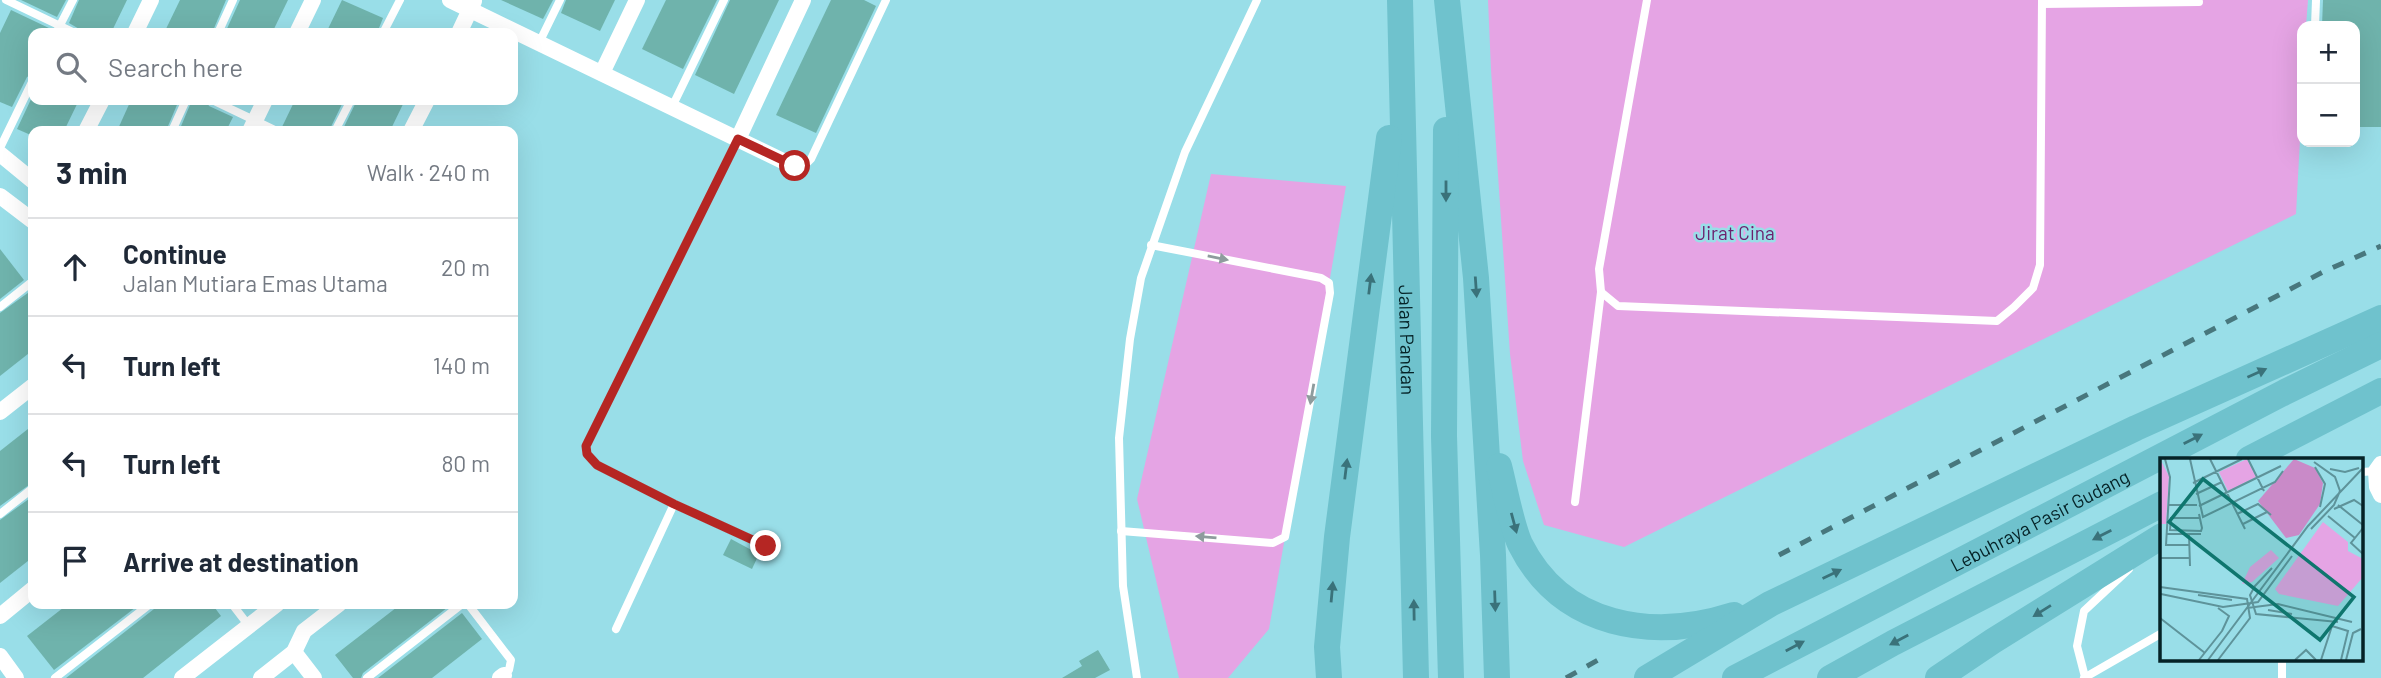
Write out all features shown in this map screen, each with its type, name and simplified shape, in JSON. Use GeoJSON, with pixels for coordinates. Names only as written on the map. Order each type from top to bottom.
{"type":"FeatureCollection","features":[{"type":"Feature","properties":{"kind":"highway","name":"Jalan Pandan"},"geometry":{"type":"LineString","coordinates":[[1400,0],[1416,678]]}},
{"type":"Feature","properties":{"kind":"highway","name":"Jalan Pandan"},"geometry":{"type":"LineString","coordinates":[[1446,0],[1444,436],[1451,678]]}},
{"type":"Feature","properties":{"kind":"highway"},"geometry":{"type":"LineString","coordinates":[[1446,0],[1476,278],[1493,555],[1497,678]]}},
{"type":"Feature","properties":{"kind":"highway"},"geometry":{"type":"LineString","coordinates":[[1329,678],[1327,647],[1337,537],[1400,57]]}},
{"type":"Feature","properties":{"kind":"highway"},"geometry":{"type":"LineString","coordinates":[[1647,678],[1770,604],[2136,428],[2381,318]]}},
{"type":"Feature","properties":{"kind":"highway","name":"Lebuhraya Pasir Gudang"},"geometry":{"type":"LineString","coordinates":[[1735,678],[2260,404],[2381,345]]}},
{"type":"Feature","properties":{"kind":"highway"},"geometry":{"type":"LineString","coordinates":[[2251,458],[2381,391]]}},
{"type":"Feature","properties":{"kind":"highway"},"geometry":{"type":"LineString","coordinates":[[2288,458],[2381,398]]}},
{"type":"Feature","properties":{"kind":"highway"},"geometry":{"type":"LineString","coordinates":[[1484,410],[1520,542],[1535,566],[1570,604],[1592,615],[1627,625],[1667,627],[1712,623],[1770,604]]}},
{"type":"Feature","properties":{"kind":"highway"},"geometry":{"type":"LineString","coordinates":[[1830,678],[2160,505]]}},
{"type":"Feature","properties":{"kind":"highway"},"geometry":{"type":"LineString","coordinates":[[1938,678],[2160,538]]}},
{"type":"Feature","properties":{"kind":"highway"},"geometry":{"type":"LineString","coordinates":[[1318,678],[1327,647]]}},
{"type":"Feature","properties":{"kind":"street"},"geometry":{"type":"LineString","coordinates":[[137,28],[151,0]]}},
{"type":"Feature","properties":{"kind":"street"},"geometry":{"type":"LineString","coordinates":[[299,28],[313,0]]}},
{"type":"Feature","properties":{"kind":"street"},"geometry":{"type":"LineString","coordinates":[[450,0],[473,5],[513,28]]}},
{"type":"Feature","properties":{"kind":"street"},"geometry":{"type":"LineString","coordinates":[[602,73],[637,0]]}},
{"type":"Feature","properties":{"kind":"street"},"geometry":{"type":"LineString","coordinates":[[738,139],[803,0]]}},
{"type":"Feature","properties":{"kind":"street"},"geometry":{"type":"LineString","coordinates":[[462,28],[473,5]]}},
{"type":"Feature","properties":{"kind":"street"},"geometry":{"type":"LineString","coordinates":[[518,31],[789,164]]}},
{"type":"Feature","properties":{"kind":"street"},"geometry":{"type":"LineString","coordinates":[[89,126],[99,105]]}},
{"type":"Feature","properties":{"kind":"street"},"geometry":{"type":"LineString","coordinates":[[253,126],[263,105]]}},
{"type":"Feature","properties":{"kind":"street"},"geometry":{"type":"LineString","coordinates":[[414,126],[424,105]]}},
{"type":"Feature","properties":{"kind":"street"},"geometry":{"type":"LineString","coordinates":[[0,154],[28,177]]}},
{"type":"Feature","properties":{"kind":"street"},"geometry":{"type":"LineString","coordinates":[[2,200],[28,218]]}},
{"type":"Feature","properties":{"kind":"street"},"geometry":{"type":"LineString","coordinates":[[0,412],[28,390]]}},
{"type":"Feature","properties":{"kind":"street"},"geometry":{"type":"LineString","coordinates":[[2373,469],[2381,495]]}},
{"type":"Feature","properties":{"kind":"street"},"geometry":{"type":"LineString","coordinates":[[0,616],[28,593]]}},
{"type":"Feature","properties":{"kind":"street"},"geometry":{"type":"LineString","coordinates":[[183,678],[271,609]]}},
{"type":"Feature","properties":{"kind":"street"},"geometry":{"type":"LineString","coordinates":[[261,678],[294,652],[304,631],[333,609]]}},
{"type":"Feature","properties":{"kind":"street"},"geometry":{"type":"LineString","coordinates":[[294,652],[314,678]]}},
{"type":"Feature","properties":{"kind":"street"},"geometry":{"type":"LineString","coordinates":[[0,656],[16,678]]}},
{"type":"Feature","properties":{"kind":"lane"},"geometry":{"type":"LineString","coordinates":[[6,0],[55,28]]}},
{"type":"Feature","properties":{"kind":"lane"},"geometry":{"type":"LineString","coordinates":[[59,28],[73,0]]}},
{"type":"Feature","properties":{"kind":"lane"},"geometry":{"type":"LineString","coordinates":[[220,28],[233,0]]}},
{"type":"Feature","properties":{"kind":"lane"},"geometry":{"type":"LineString","coordinates":[[386,28],[400,0]]}},
{"type":"Feature","properties":{"kind":"lane"},"geometry":{"type":"LineString","coordinates":[[539,43],[560,0]]}},
{"type":"Feature","properties":{"kind":"lane"},"geometry":{"type":"LineString","coordinates":[[672,107],[724,0]]}},
{"type":"Feature","properties":{"kind":"lane"},"geometry":{"type":"LineString","coordinates":[[789,164],[804,166],[811,159],[886,0]]}},
{"type":"Feature","properties":{"kind":"lane"},"geometry":{"type":"LineString","coordinates":[[1138,678],[1123,586],[1121,531],[1120,425],[1130,339],[1141,278],[1185,152],[1257,0]]}},
{"type":"Feature","properties":{"kind":"lane"},"geometry":{"type":"LineString","coordinates":[[1575,502],[1601,292],[1600,269],[1647,0]]}},
{"type":"Feature","properties":{"kind":"lane"},"geometry":{"type":"LineString","coordinates":[[2315,21],[2316,0]]}},
{"type":"Feature","properties":{"kind":"lane"},"geometry":{"type":"LineString","coordinates":[[1601,292],[1618,306],[1997,321],[2033,288],[2040,265],[2042,2],[2199,2]]}},
{"type":"Feature","properties":{"kind":"lane"},"geometry":{"type":"LineString","coordinates":[[0,148],[28,90]]}},
{"type":"Feature","properties":{"kind":"lane"},"geometry":{"type":"LineString","coordinates":[[174,126],[184,105]]}},
{"type":"Feature","properties":{"kind":"lane"},"geometry":{"type":"LineString","coordinates":[[220,105],[253,126]]}},
{"type":"Feature","properties":{"kind":"lane"},"geometry":{"type":"LineString","coordinates":[[338,126],[348,105]]}},
{"type":"Feature","properties":{"kind":"lane"},"geometry":{"type":"LineString","coordinates":[[738,139],[586,446],[587,454],[597,465],[766,546]]}},
{"type":"Feature","properties":{"kind":"lane"},"geometry":{"type":"LineString","coordinates":[[1121,531],[1273,544],[1282,541],[1287,533],[1330,293],[1329,284],[1321,278],[1151,245]]}},
{"type":"Feature","properties":{"kind":"lane"},"geometry":{"type":"LineString","coordinates":[[0,307],[28,285]]}},
{"type":"Feature","properties":{"kind":"lane"},"geometry":{"type":"LineString","coordinates":[[0,514],[28,492]]}},
{"type":"Feature","properties":{"kind":"lane"},"geometry":{"type":"LineString","coordinates":[[616,629],[674,504]]}},
{"type":"Feature","properties":{"kind":"lane"},"geometry":{"type":"LineString","coordinates":[[2160,539],[2084,611],[2077,646],[2085,678],[2160,634]]}},
{"type":"Feature","properties":{"kind":"lane"},"geometry":{"type":"LineString","coordinates":[[55,678],[144,609]]}},
{"type":"Feature","properties":{"kind":"lane"},"geometry":{"type":"LineString","coordinates":[[236,609],[249,626]]}},
{"type":"Feature","properties":{"kind":"lane"},"geometry":{"type":"LineString","coordinates":[[367,678],[456,609]]}},
{"type":"Feature","properties":{"kind":"lane"},"geometry":{"type":"LineString","coordinates":[[472,609],[511,660],[509,670],[502,676]]}},
{"type":"Feature","properties":{"kind":"lane"},"geometry":{"type":"LineString","coordinates":[[2281,678],[2282,660]]}},
{"type":"Feature","properties":{"kind":"green space","name":"Jirat Cina"},"geometry":{"type":"Polygon","coordinates":[[[1488,0],[2308,0],[2306,21],[2297,21],[2297,147],[2300,147],[2296,214],[1624,547],[1544,525],[1523,461],[1510,354],[1488,0]]]}},
{"type":"Feature","properties":{"kind":"green space"},"geometry":{"type":"Polygon","coordinates":[[[1211,174],[1346,186],[1269,629],[1228,678],[1179,678],[1137,499],[1211,174]]]}},
{"type":"Feature","properties":{"kind":"building"},"geometry":{"type":"Polygon","coordinates":[[[21,0],[66,0],[57,17],[21,0]]]}},
{"type":"Feature","properties":{"kind":"building"},"geometry":{"type":"Polygon","coordinates":[[[79,0],[127,0],[113,28],[78,28],[69,23],[79,0]]]}},
{"type":"Feature","properties":{"kind":"building"},"geometry":{"type":"Polygon","coordinates":[[[180,0],[226,0],[214,28],[166,28],[180,0]]]}},
{"type":"Feature","properties":{"kind":"building"},"geometry":{"type":"Polygon","coordinates":[[[240,0],[288,0],[274,28],[227,28],[240,0]]]}},
{"type":"Feature","properties":{"kind":"building"},"geometry":{"type":"Polygon","coordinates":[[[342,0],[383,18],[379,28],[328,28],[342,0]]]}},
{"type":"Feature","properties":{"kind":"building"},"geometry":{"type":"Polygon","coordinates":[[[501,0],[553,0],[543,19],[501,0]]]}},
{"type":"Feature","properties":{"kind":"building"},"geometry":{"type":"Polygon","coordinates":[[[566,0],[615,0],[600,31],[561,13],[566,0]]]}},
{"type":"Feature","properties":{"kind":"building"},"geometry":{"type":"Polygon","coordinates":[[[666,0],[717,0],[683,69],[642,49],[666,0]]]}},
{"type":"Feature","properties":{"kind":"building"},"geometry":{"type":"Polygon","coordinates":[[[730,0],[779,0],[734,94],[695,75],[730,0]]]}},
{"type":"Feature","properties":{"kind":"building"},"geometry":{"type":"Polygon","coordinates":[[[831,0],[864,0],[876,6],[816,133],[776,115],[831,0]]]}},
{"type":"Feature","properties":{"kind":"building"},"geometry":{"type":"Polygon","coordinates":[[[2323,0],[2381,0],[2381,127],[2360,127],[2360,21],[2322,21],[2323,0]]]}},
{"type":"Feature","properties":{"kind":"building"},"geometry":{"type":"Polygon","coordinates":[[[11,10],[49,28],[28,28],[28,76],[12,107],[0,102],[0,33],[11,10]]]}},
{"type":"Feature","properties":{"kind":"building"},"geometry":{"type":"Polygon","coordinates":[[[28,105],[77,105],[66,126],[28,126],[28,134],[17,129],[28,105]]]}},
{"type":"Feature","properties":{"kind":"building"},"geometry":{"type":"Polygon","coordinates":[[[129,105],[177,105],[168,126],[119,126],[129,105]]]}},
{"type":"Feature","properties":{"kind":"building"},"geometry":{"type":"Polygon","coordinates":[[[190,105],[208,105],[233,117],[228,126],[181,126],[190,105]]]}},
{"type":"Feature","properties":{"kind":"building"},"geometry":{"type":"Polygon","coordinates":[[[293,105],[342,105],[331,126],[282,126],[293,105]]]}},
{"type":"Feature","properties":{"kind":"building"},"geometry":{"type":"Polygon","coordinates":[[[355,105],[403,105],[392,126],[344,126],[355,105]]]}},
{"type":"Feature","properties":{"kind":"building"},"geometry":{"type":"Polygon","coordinates":[[[0,249],[24,280],[0,299],[0,249]]]}},
{"type":"Feature","properties":{"kind":"building"},"geometry":{"type":"Polygon","coordinates":[[[28,293],[28,354],[0,376],[0,313],[28,293]]]}},
{"type":"Feature","properties":{"kind":"building"},"geometry":{"type":"Polygon","coordinates":[[[28,429],[28,486],[0,506],[0,451],[28,429]]]}},
{"type":"Feature","properties":{"kind":"building"},"geometry":{"type":"Polygon","coordinates":[[[28,500],[28,561],[0,583],[0,520],[28,500]]]}},
{"type":"Feature","properties":{"kind":"building"},"geometry":{"type":"Polygon","coordinates":[[[731,539],[759,554],[752,569],[723,555],[731,539]]]}},
{"type":"Feature","properties":{"kind":"building"},"geometry":{"type":"Polygon","coordinates":[[[62,609],[133,609],[54,670],[27,636],[62,609]]]}},
{"type":"Feature","properties":{"kind":"building"},"geometry":{"type":"Polygon","coordinates":[[[154,609],[216,609],[221,616],[143,678],[66,678],[154,609]]]}},
{"type":"Feature","properties":{"kind":"building"},"geometry":{"type":"Polygon","coordinates":[[[395,609],[446,609],[363,673],[361,678],[353,678],[335,655],[395,609]]]}},
{"type":"Feature","properties":{"kind":"building"},"geometry":{"type":"Polygon","coordinates":[[[462,613],[482,639],[432,678],[378,678],[462,613]]]}},
{"type":"Feature","properties":{"kind":"building"},"geometry":{"type":"Polygon","coordinates":[[[1098,650],[1110,670],[1095,678],[1062,678],[1082,666],[1079,661],[1098,650]]]}},
{"type":"Feature","properties":{"kind":"railway"},"geometry":{"type":"LineString","coordinates":[[1779,555],[2323,272],[2381,246]]}},
{"type":"Feature","properties":{"kind":"railway"},"geometry":{"type":"LineString","coordinates":[[1566,678],[1598,660]]}},
{"type":"Feature","properties":{"kind":"route"},"geometry":{"type":"LineString","coordinates":[[766,546],[597,465],[587,454],[586,446],[738,139],[795,166]]}}]}
